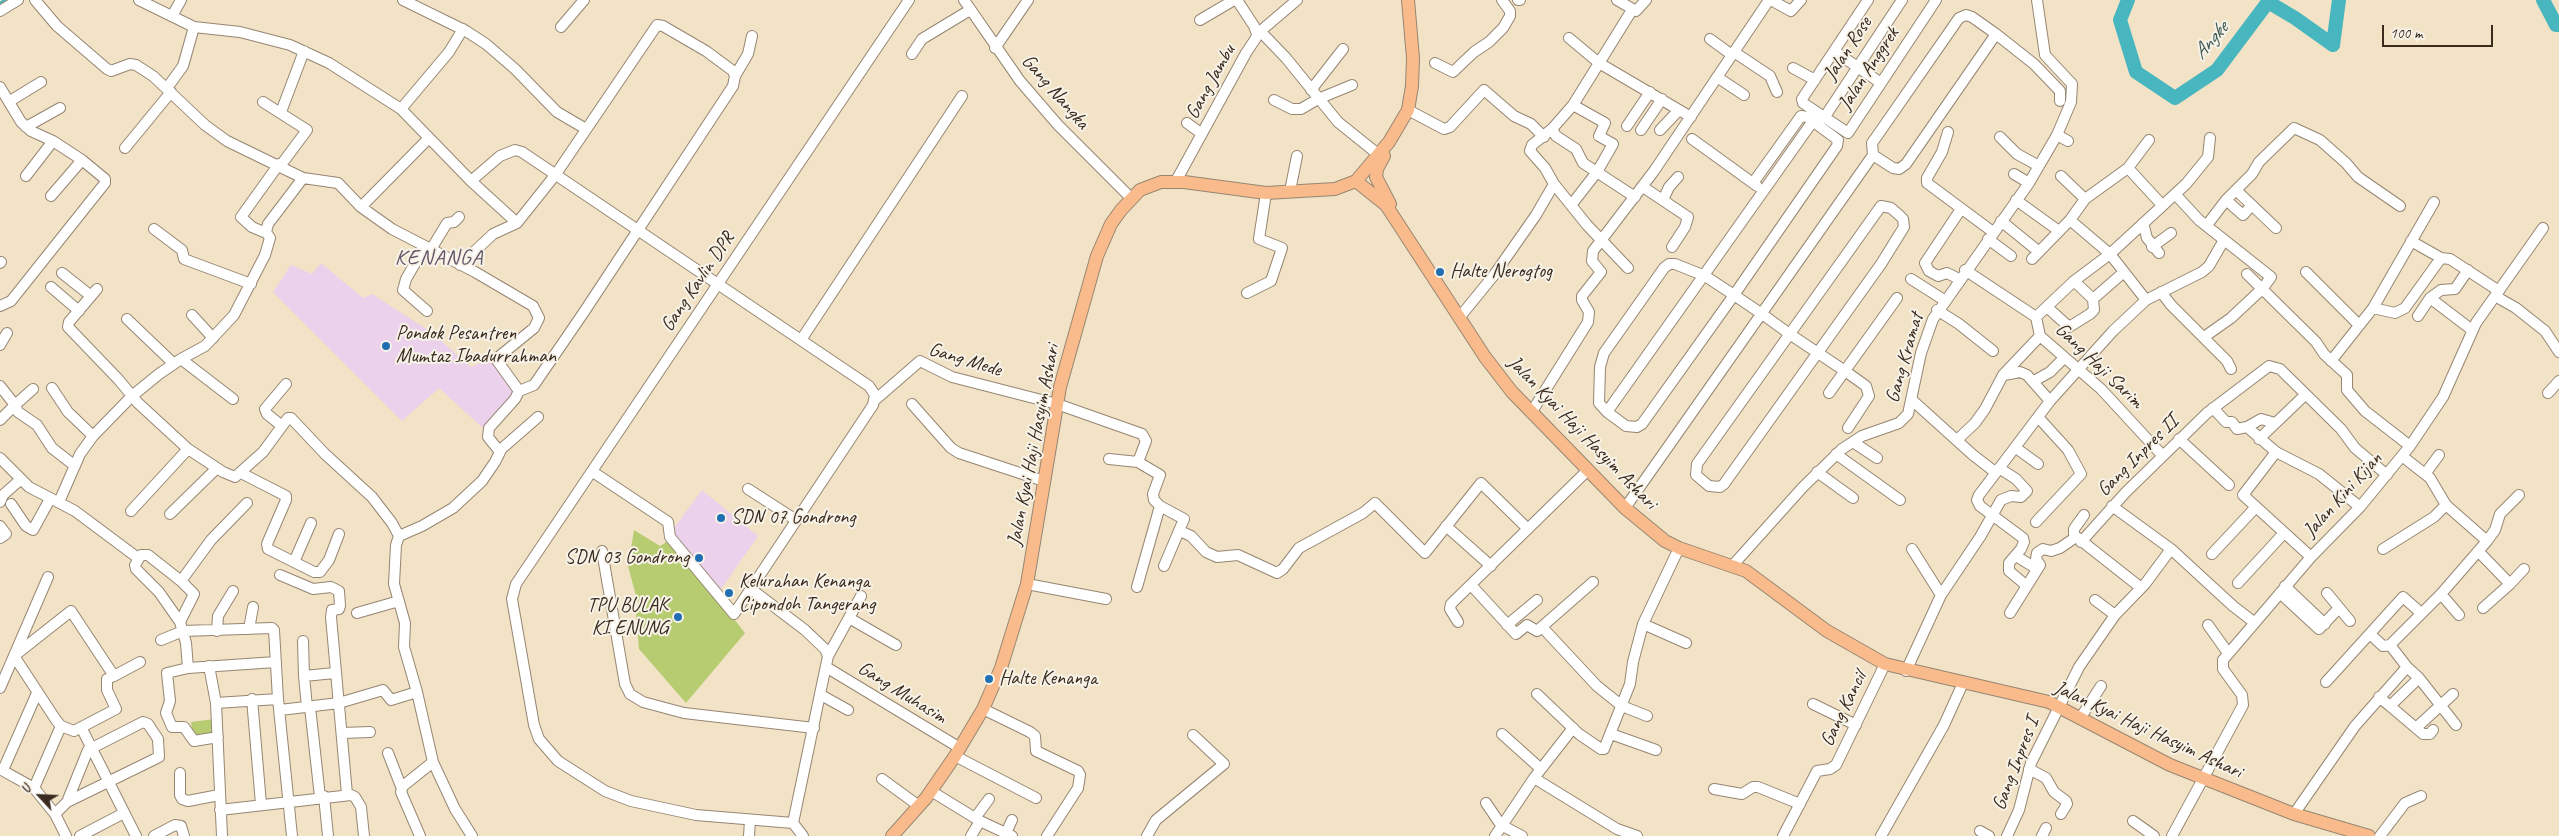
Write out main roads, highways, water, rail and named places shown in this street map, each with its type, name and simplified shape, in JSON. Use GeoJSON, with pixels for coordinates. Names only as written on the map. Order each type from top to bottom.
{"type":"FeatureCollection","features":[{"type":"Feature","properties":{"kind":"main road"},"geometry":{"type":"LineString","coordinates":[[1356,181],[1389,142],[1408,110],[1412,86],[1413,58],[1408,0]]}},
{"type":"Feature","properties":{"kind":"main road"},"geometry":{"type":"LineString","coordinates":[[1389,142],[1376,177],[1389,202],[1393,215]]}},
{"type":"Feature","properties":{"kind":"main road","name":"Jalan Kyai Haji Hasyim Ashari"},"geometry":{"type":"LineString","coordinates":[[892,836],[931,791],[958,752],[983,709],[1001,668],[1027,584],[1057,404],[1097,256],[1112,224],[1131,198],[1150,185],[1176,181],[1266,192],[1335,188],[1356,181],[1380,199],[1393,215],[1485,357],[1531,413],[1625,508],[1652,532],[1679,548],[1733,564],[1758,578],[1827,631],[1885,664],[2059,706],[2138,750],[2202,778],[2294,814],[2369,836]]}},
{"type":"Feature","properties":{"kind":"waterway"},"geometry":{"type":"LineString","coordinates":[[0,3],[5,0]]}},
{"type":"Feature","properties":{"kind":"waterway","name":"Angke"},"geometry":{"type":"LineString","coordinates":[[2128,0],[2120,20],[2136,72],[2175,98],[2217,70],[2268,2],[2295,18],[2333,45],[2339,0]]}},
{"type":"Feature","properties":{"kind":"waterway","name":"Angke"},"geometry":{"type":"LineString","coordinates":[[2543,0],[2556,25],[2559,25]]}},
{"type":"Feature","properties":{"kind":"place","name":"Halte Nerogtog"},"geometry":{"type":"Point","coordinates":[1440,272]}},
{"type":"Feature","properties":{"kind":"place","name":"Pondok Pesantren Mumtaz Ibadurrahman"},"geometry":{"type":"Point","coordinates":[386,346]}},
{"type":"Feature","properties":{"kind":"place","name":"SDN 07 Gondrong"},"geometry":{"type":"Point","coordinates":[721,518]}},
{"type":"Feature","properties":{"kind":"place","name":"SDN 03 Gondrong"},"geometry":{"type":"Point","coordinates":[699,558]}},
{"type":"Feature","properties":{"kind":"place","name":"Kelurahan Kenanga Cipondoh Tangerang"},"geometry":{"type":"Point","coordinates":[729,593]}},
{"type":"Feature","properties":{"kind":"place","name":"TPU BULAK KI ENUNG"},"geometry":{"type":"Point","coordinates":[678,617]}},
{"type":"Feature","properties":{"kind":"place","name":"Halte Kenanga"},"geometry":{"type":"Point","coordinates":[989,679]}},
{"type":"Feature","properties":{"kind":"district","name":"KENANGA"},"geometry":{"type":"Point","coordinates":[439,258]}}]}
